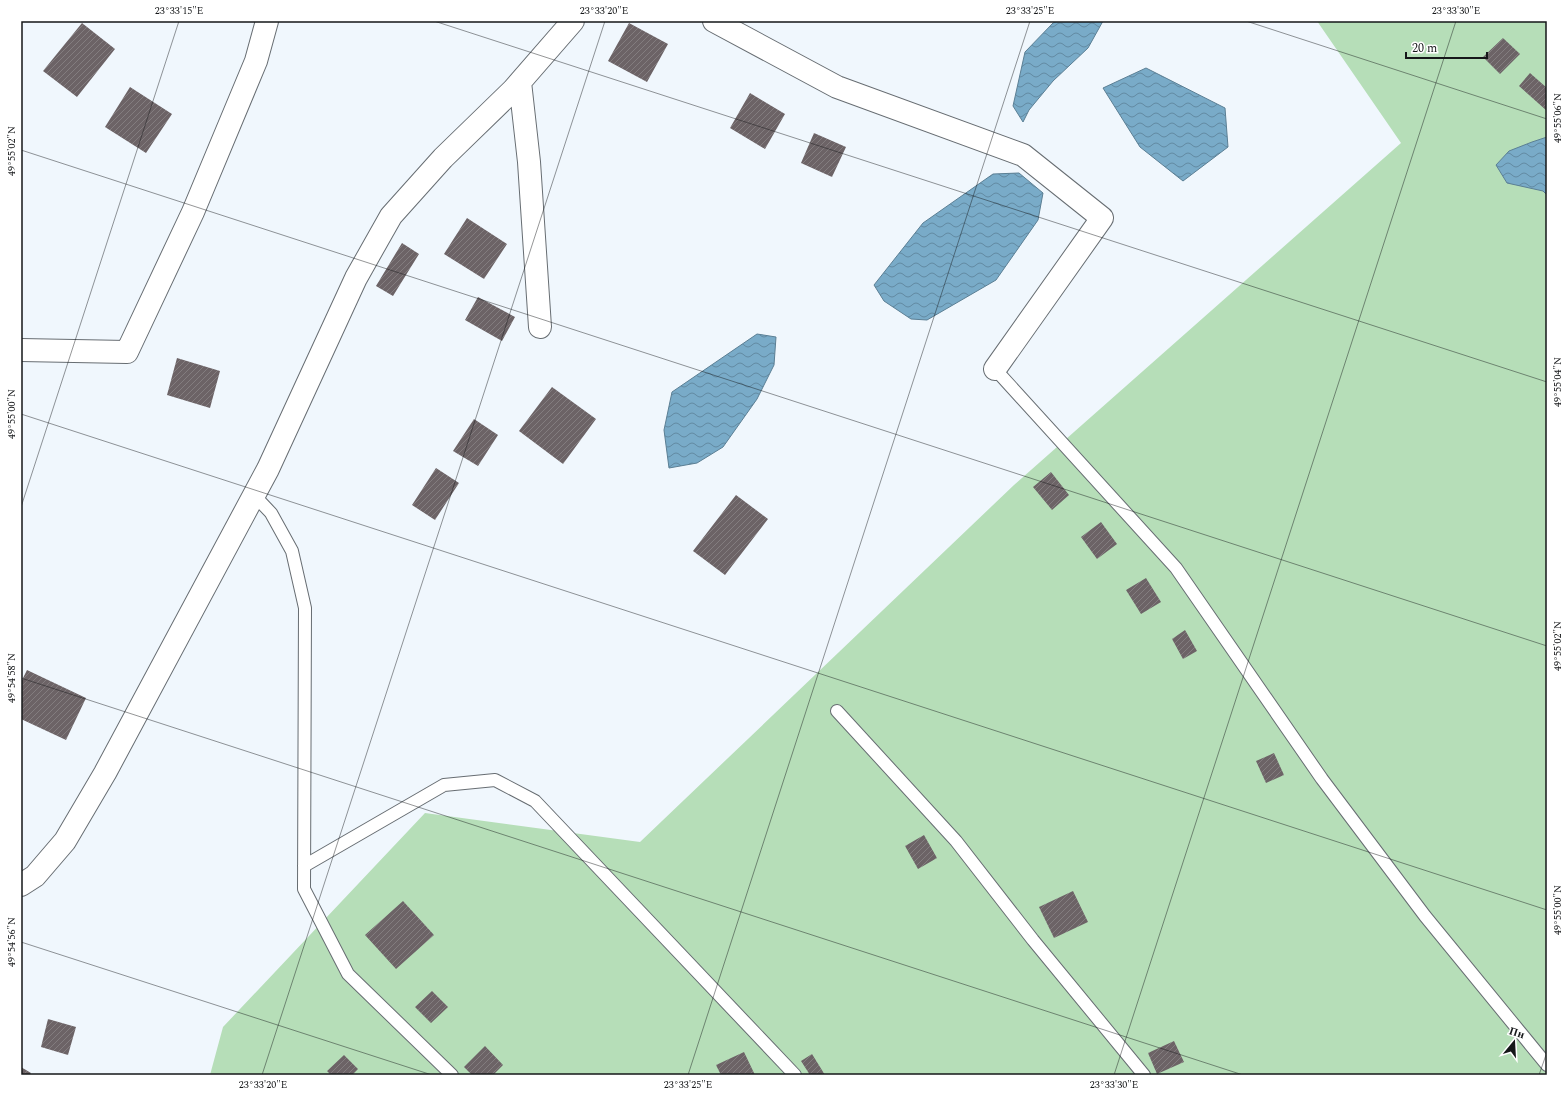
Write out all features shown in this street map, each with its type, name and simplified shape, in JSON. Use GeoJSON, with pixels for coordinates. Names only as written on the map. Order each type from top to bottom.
{"type":"FeatureCollection","features":[{"type":"Feature","properties":{"kind":"street"},"geometry":{"type":"LineString","coordinates":[[21,350],[127,352],[196,205],[256,61],[267,21]]}},
{"type":"Feature","properties":{"kind":"street"},"geometry":{"type":"LineString","coordinates":[[21,884],[35,876],[65,841],[105,773],[268,469],[356,278],[391,216],[443,158],[520,82],[573,21]]}},
{"type":"Feature","properties":{"kind":"street"},"geometry":{"type":"LineString","coordinates":[[714,21],[837,87],[1023,155],[1102,218],[995,369]]}},
{"type":"Feature","properties":{"kind":"street"},"geometry":{"type":"LineString","coordinates":[[520,82],[529,162],[540,327]]}},
{"type":"Feature","properties":{"kind":"lane"},"geometry":{"type":"LineString","coordinates":[[995,369],[1176,568],[1322,779],[1424,916],[1547,1065]]}},
{"type":"Feature","properties":{"kind":"lane"},"geometry":{"type":"LineString","coordinates":[[254,495],[271,513],[292,551],[305,608],[304,889],[348,974],[452,1075]]}},
{"type":"Feature","properties":{"kind":"lane"},"geometry":{"type":"LineString","coordinates":[[838,711],[956,841],[1033,940],[1144,1075]]}},
{"type":"Feature","properties":{"kind":"lane"},"geometry":{"type":"LineString","coordinates":[[304,866],[444,785],[495,780],[535,801],[795,1075]]}},
{"type":"Feature","properties":{"kind":"green space"},"geometry":{"type":"Polygon","coordinates":[[[1317,21],[1547,21],[1547,1075],[210,1075],[223,1027],[425,813],[640,842],[1014,485],[1401,143],[1317,21]]]}},
{"type":"Feature","properties":{"kind":"water"},"geometry":{"type":"Polygon","coordinates":[[[1057,21],[1103,21],[1088,48],[1053,81],[1029,110],[1023,122],[1013,106],[1025,52],[1053,23],[1057,21]]]}},
{"type":"Feature","properties":{"kind":"water"},"geometry":{"type":"Polygon","coordinates":[[[1146,68],[1225,108],[1228,147],[1183,181],[1140,147],[1103,88],[1146,68]]]}},
{"type":"Feature","properties":{"kind":"water"},"geometry":{"type":"Polygon","coordinates":[[[1547,137],[1547,195],[1543,191],[1507,183],[1496,165],[1509,151],[1547,137]]]}},
{"type":"Feature","properties":{"kind":"water"},"geometry":{"type":"Polygon","coordinates":[[[1019,173],[1043,193],[1038,220],[996,280],[927,320],[911,319],[884,301],[874,285],[923,223],[993,174],[1019,173]]]}},
{"type":"Feature","properties":{"kind":"water"},"geometry":{"type":"Polygon","coordinates":[[[757,334],[776,337],[774,365],[757,399],[723,447],[697,463],[669,468],[664,430],[672,392],[757,334]]]}},
{"type":"Feature","properties":{"kind":"building"},"geometry":{"type":"Polygon","coordinates":[[[82,23],[115,49],[77,97],[43,71],[82,23]]]}},
{"type":"Feature","properties":{"kind":"building"},"geometry":{"type":"Polygon","coordinates":[[[629,23],[668,44],[647,82],[608,61],[629,23]]]}},
{"type":"Feature","properties":{"kind":"building"},"geometry":{"type":"Polygon","coordinates":[[[1503,38],[1520,54],[1500,74],[1483,57],[1503,38]]]}},
{"type":"Feature","properties":{"kind":"building"},"geometry":{"type":"Polygon","coordinates":[[[1530,73],[1547,88],[1547,111],[1519,86],[1530,73]]]}},
{"type":"Feature","properties":{"kind":"building"},"geometry":{"type":"Polygon","coordinates":[[[130,87],[172,114],[146,153],[105,127],[130,87]]]}},
{"type":"Feature","properties":{"kind":"building"},"geometry":{"type":"Polygon","coordinates":[[[750,93],[785,114],[765,149],[730,128],[750,93]]]}},
{"type":"Feature","properties":{"kind":"building"},"geometry":{"type":"Polygon","coordinates":[[[814,133],[846,147],[832,177],[801,163],[814,133]]]}},
{"type":"Feature","properties":{"kind":"building"},"geometry":{"type":"Polygon","coordinates":[[[467,218],[507,244],[484,279],[444,254],[467,218]]]}},
{"type":"Feature","properties":{"kind":"building"},"geometry":{"type":"Polygon","coordinates":[[[402,243],[419,254],[393,296],[376,286],[402,243]]]}},
{"type":"Feature","properties":{"kind":"building"},"geometry":{"type":"Polygon","coordinates":[[[478,297],[515,317],[502,341],[465,320],[478,297]]]}},
{"type":"Feature","properties":{"kind":"building"},"geometry":{"type":"Polygon","coordinates":[[[177,358],[220,371],[210,408],[167,395],[177,358]]]}},
{"type":"Feature","properties":{"kind":"building"},"geometry":{"type":"Polygon","coordinates":[[[552,387],[596,419],[563,464],[519,431],[552,387]]]}},
{"type":"Feature","properties":{"kind":"building"},"geometry":{"type":"Polygon","coordinates":[[[474,419],[498,435],[478,466],[453,451],[474,419]]]}},
{"type":"Feature","properties":{"kind":"building"},"geometry":{"type":"Polygon","coordinates":[[[436,468],[459,483],[435,520],[412,505],[436,468]]]}},
{"type":"Feature","properties":{"kind":"building"},"geometry":{"type":"Polygon","coordinates":[[[1051,472],[1069,495],[1052,510],[1033,487],[1051,472]]]}},
{"type":"Feature","properties":{"kind":"building"},"geometry":{"type":"Polygon","coordinates":[[[736,495],[768,519],[725,575],[693,551],[736,495]]]}},
{"type":"Feature","properties":{"kind":"building"},"geometry":{"type":"Polygon","coordinates":[[[1101,522],[1117,544],[1097,559],[1081,537],[1101,522]]]}},
{"type":"Feature","properties":{"kind":"building"},"geometry":{"type":"Polygon","coordinates":[[[1146,578],[1161,602],[1141,614],[1126,590],[1146,578]]]}},
{"type":"Feature","properties":{"kind":"building"},"geometry":{"type":"Polygon","coordinates":[[[1185,630],[1197,651],[1183,659],[1172,639],[1185,630]]]}},
{"type":"Feature","properties":{"kind":"building"},"geometry":{"type":"Polygon","coordinates":[[[27,670],[86,698],[66,740],[21,719],[21,682],[27,670]]]}},
{"type":"Feature","properties":{"kind":"building"},"geometry":{"type":"Polygon","coordinates":[[[1274,753],[1284,775],[1266,783],[1256,761],[1274,753]]]}},
{"type":"Feature","properties":{"kind":"building"},"geometry":{"type":"Polygon","coordinates":[[[924,835],[937,858],[918,869],[905,846],[924,835]]]}},
{"type":"Feature","properties":{"kind":"building"},"geometry":{"type":"Polygon","coordinates":[[[1073,891],[1088,922],[1054,938],[1039,907],[1073,891]]]}},
{"type":"Feature","properties":{"kind":"building"},"geometry":{"type":"Polygon","coordinates":[[[403,901],[434,935],[396,969],[365,935],[403,901]]]}},
{"type":"Feature","properties":{"kind":"building"},"geometry":{"type":"Polygon","coordinates":[[[432,991],[448,1007],[431,1023],[415,1007],[432,991]]]}},
{"type":"Feature","properties":{"kind":"building"},"geometry":{"type":"Polygon","coordinates":[[[48,1019],[76,1027],[68,1055],[41,1047],[48,1019]]]}},
{"type":"Feature","properties":{"kind":"building"},"geometry":{"type":"Polygon","coordinates":[[[1174,1041],[1184,1062],[1157,1074],[1148,1053],[1174,1041]]]}},
{"type":"Feature","properties":{"kind":"building"},"geometry":{"type":"Polygon","coordinates":[[[485,1046],[503,1065],[493,1075],[472,1075],[464,1067],[485,1046]]]}},
{"type":"Feature","properties":{"kind":"building"},"geometry":{"type":"Polygon","coordinates":[[[744,1052],[755,1075],[721,1075],[716,1065],[744,1052]]]}},
{"type":"Feature","properties":{"kind":"building"},"geometry":{"type":"Polygon","coordinates":[[[812,1054],[825,1075],[810,1075],[801,1061],[812,1054]]]}},
{"type":"Feature","properties":{"kind":"building"},"geometry":{"type":"Polygon","coordinates":[[[344,1055],[358,1069],[352,1075],[331,1075],[327,1071],[344,1055]]]}},
{"type":"Feature","properties":{"kind":"building"},"geometry":{"type":"Polygon","coordinates":[[[21,1067],[31,1073],[30,1075],[21,1075],[21,1067]]]}}]}
